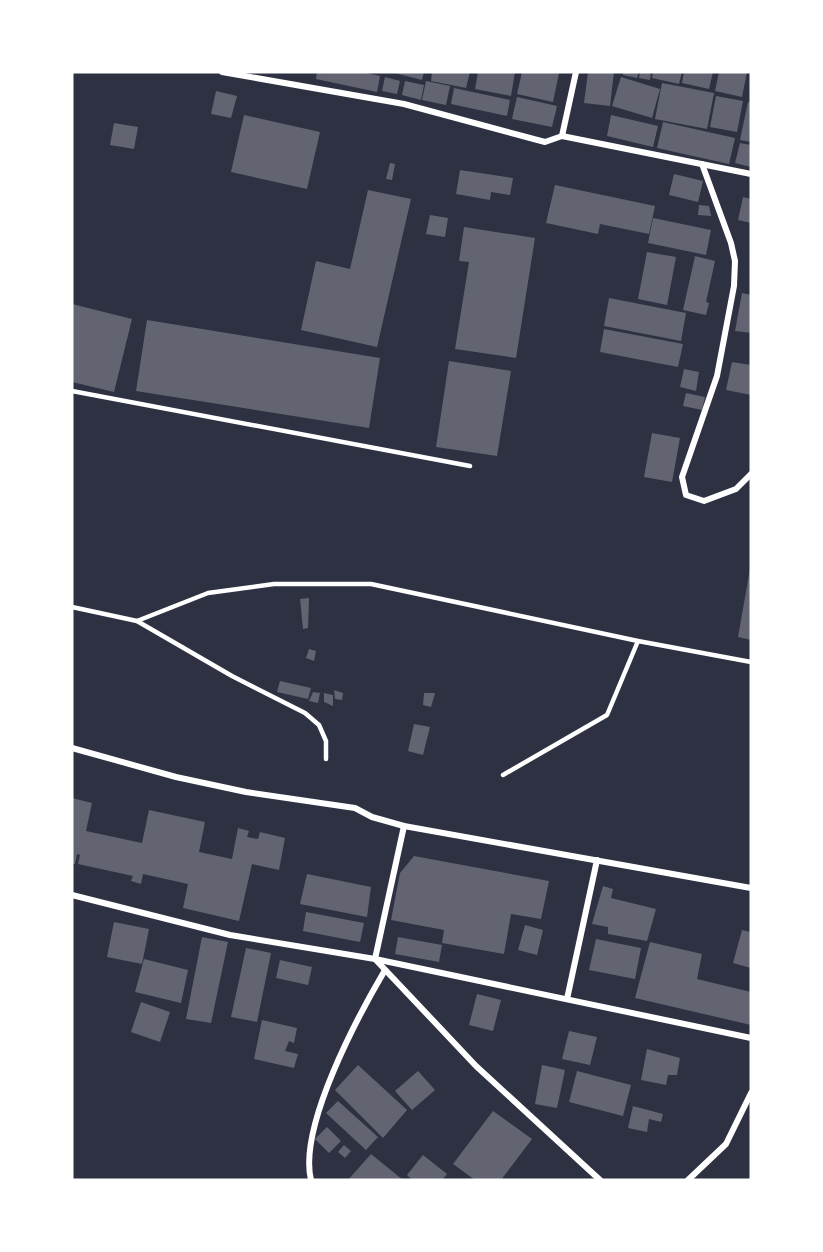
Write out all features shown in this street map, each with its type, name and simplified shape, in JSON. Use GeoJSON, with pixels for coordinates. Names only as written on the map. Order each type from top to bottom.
{"type":"FeatureCollection","features":[{"type":"Feature","properties":{"kind":"street"},"geometry":{"type":"LineString","coordinates":[[222,72],[241,73],[405,104],[545,142],[562,136],[751,174]]}},
{"type":"Feature","properties":{"kind":"street"},"geometry":{"type":"LineString","coordinates":[[562,136],[576,72]]}},
{"type":"Feature","properties":{"kind":"street"},"geometry":{"type":"LineString","coordinates":[[702,164],[731,243],[735,261],[734,286],[717,376],[682,477],[686,495],[704,501],[736,489],[751,474]]}},
{"type":"Feature","properties":{"kind":"street"},"geometry":{"type":"LineString","coordinates":[[72,748],[176,777],[246,792],[356,808],[372,817],[404,826],[751,888]]}},
{"type":"Feature","properties":{"kind":"street"},"geometry":{"type":"LineString","coordinates":[[375,958],[404,826]]}},
{"type":"Feature","properties":{"kind":"street"},"geometry":{"type":"LineString","coordinates":[[567,999],[597,860]]}},
{"type":"Feature","properties":{"kind":"street"},"geometry":{"type":"LineString","coordinates":[[72,895],[230,935],[375,958],[751,1038]]}},
{"type":"Feature","properties":{"kind":"street"},"geometry":{"type":"LineString","coordinates":[[375,958],[476,1066],[600,1180]]}},
{"type":"Feature","properties":{"kind":"street"},"geometry":{"type":"LineString","coordinates":[[311,1180],[311,1152],[315,1130],[337,1060],[356,1020],[385,970]]}},
{"type":"Feature","properties":{"kind":"street"},"geometry":{"type":"LineString","coordinates":[[688,1180],[726,1144],[751,1094]]}},
{"type":"Feature","properties":{"kind":"lane"},"geometry":{"type":"LineString","coordinates":[[72,391],[470,466]]}},
{"type":"Feature","properties":{"kind":"lane"},"geometry":{"type":"LineString","coordinates":[[137,621],[208,593],[274,584],[371,584],[638,641],[751,662]]}},
{"type":"Feature","properties":{"kind":"lane"},"geometry":{"type":"LineString","coordinates":[[72,607],[137,621],[232,676],[305,713],[319,725],[326,741],[326,759]]}},
{"type":"Feature","properties":{"kind":"lane"},"geometry":{"type":"LineString","coordinates":[[503,775],[607,715],[638,641]]}},
{"type":"Feature","properties":{"kind":"building"},"geometry":{"type":"Polygon","coordinates":[[[317,72],[362,72],[380,76],[377,92],[316,79],[317,72]]]}},
{"type":"Feature","properties":{"kind":"building"},"geometry":{"type":"Polygon","coordinates":[[[391,72],[424,72],[422,80],[391,72]]]}},
{"type":"Feature","properties":{"kind":"building"},"geometry":{"type":"Polygon","coordinates":[[[432,72],[470,72],[466,88],[431,81],[432,72]]]}},
{"type":"Feature","properties":{"kind":"building"},"geometry":{"type":"Polygon","coordinates":[[[478,72],[515,72],[511,96],[475,89],[478,72]]]}},
{"type":"Feature","properties":{"kind":"building"},"geometry":{"type":"Polygon","coordinates":[[[522,72],[559,73],[553,102],[517,94],[522,72]]]}},
{"type":"Feature","properties":{"kind":"building"},"geometry":{"type":"Polygon","coordinates":[[[588,72],[614,72],[610,106],[584,103],[588,72]]]}},
{"type":"Feature","properties":{"kind":"building"},"geometry":{"type":"Polygon","coordinates":[[[623,72],[639,72],[637,78],[623,75],[623,72]]]}},
{"type":"Feature","properties":{"kind":"building"},"geometry":{"type":"Polygon","coordinates":[[[640,72],[651,72],[650,80],[639,78],[640,72]]]}},
{"type":"Feature","properties":{"kind":"building"},"geometry":{"type":"Polygon","coordinates":[[[653,72],[682,72],[679,84],[652,78],[653,72]]]}},
{"type":"Feature","properties":{"kind":"building"},"geometry":{"type":"Polygon","coordinates":[[[684,72],[713,72],[709,89],[682,83],[684,72]]]}},
{"type":"Feature","properties":{"kind":"building"},"geometry":{"type":"Polygon","coordinates":[[[719,72],[747,72],[742,97],[715,91],[719,72]]]}},
{"type":"Feature","properties":{"kind":"building"},"geometry":{"type":"Polygon","coordinates":[[[385,77],[400,81],[397,94],[382,91],[385,77]]]}},
{"type":"Feature","properties":{"kind":"building"},"geometry":{"type":"Polygon","coordinates":[[[621,77],[660,89],[652,118],[612,106],[621,77]]]}},
{"type":"Feature","properties":{"kind":"building"},"geometry":{"type":"Polygon","coordinates":[[[405,81],[424,85],[421,100],[402,95],[405,81]]]}},
{"type":"Feature","properties":{"kind":"building"},"geometry":{"type":"Polygon","coordinates":[[[426,81],[450,86],[446,105],[422,100],[426,81]]]}},
{"type":"Feature","properties":{"kind":"building"},"geometry":{"type":"Polygon","coordinates":[[[662,83],[714,93],[707,129],[655,119],[662,83]]]}},
{"type":"Feature","properties":{"kind":"building"},"geometry":{"type":"Polygon","coordinates":[[[454,88],[510,100],[507,116],[451,104],[454,88]]]}},
{"type":"Feature","properties":{"kind":"building"},"geometry":{"type":"Polygon","coordinates":[[[216,91],[237,96],[231,118],[211,114],[216,91]]]}},
{"type":"Feature","properties":{"kind":"building"},"geometry":{"type":"Polygon","coordinates":[[[716,96],[743,101],[737,132],[710,127],[716,96]]]}},
{"type":"Feature","properties":{"kind":"building"},"geometry":{"type":"Polygon","coordinates":[[[517,97],[557,106],[552,127],[512,119],[517,97]]]}},
{"type":"Feature","properties":{"kind":"building"},"geometry":{"type":"Polygon","coordinates":[[[748,102],[751,102],[751,142],[740,140],[748,102]]]}},
{"type":"Feature","properties":{"kind":"building"},"geometry":{"type":"Polygon","coordinates":[[[244,115],[320,132],[307,189],[231,172],[244,115]]]}},
{"type":"Feature","properties":{"kind":"building"},"geometry":{"type":"Polygon","coordinates":[[[611,115],[658,126],[653,147],[607,136],[611,115]]]}},
{"type":"Feature","properties":{"kind":"building"},"geometry":{"type":"Polygon","coordinates":[[[663,122],[735,138],[729,164],[657,148],[663,122]]]}},
{"type":"Feature","properties":{"kind":"building"},"geometry":{"type":"Polygon","coordinates":[[[114,123],[138,127],[134,149],[110,145],[114,123]]]}},
{"type":"Feature","properties":{"kind":"building"},"geometry":{"type":"Polygon","coordinates":[[[740,143],[751,145],[751,167],[735,163],[740,143]]]}},
{"type":"Feature","properties":{"kind":"building"},"geometry":{"type":"Polygon","coordinates":[[[390,163],[395,164],[392,180],[386,179],[390,163]]]}},
{"type":"Feature","properties":{"kind":"building"},"geometry":{"type":"Polygon","coordinates":[[[460,170],[513,178],[510,195],[491,192],[490,200],[456,194],[460,170]]]}},
{"type":"Feature","properties":{"kind":"building"},"geometry":{"type":"Polygon","coordinates":[[[674,174],[703,181],[698,202],[669,195],[674,174]]]}},
{"type":"Feature","properties":{"kind":"building"},"geometry":{"type":"Polygon","coordinates":[[[555,185],[655,206],[649,234],[600,224],[598,234],[546,223],[555,185]]]}},
{"type":"Feature","properties":{"kind":"building"},"geometry":{"type":"Polygon","coordinates":[[[368,190],[411,199],[377,347],[301,330],[316,261],[350,269],[368,190]]]}},
{"type":"Feature","properties":{"kind":"building"},"geometry":{"type":"Polygon","coordinates":[[[743,197],[751,199],[751,223],[738,220],[743,197]]]}},
{"type":"Feature","properties":{"kind":"building"},"geometry":{"type":"Polygon","coordinates":[[[699,205],[709,206],[711,216],[698,215],[699,205]]]}},
{"type":"Feature","properties":{"kind":"building"},"geometry":{"type":"Polygon","coordinates":[[[430,215],[448,218],[445,237],[426,234],[430,215]]]}},
{"type":"Feature","properties":{"kind":"building"},"geometry":{"type":"Polygon","coordinates":[[[653,218],[711,230],[706,255],[648,243],[653,218]]]}},
{"type":"Feature","properties":{"kind":"building"},"geometry":{"type":"Polygon","coordinates":[[[464,227],[535,238],[516,358],[455,349],[469,262],[459,261],[464,227]]]}},
{"type":"Feature","properties":{"kind":"building"},"geometry":{"type":"Polygon","coordinates":[[[647,252],[676,257],[667,305],[638,299],[647,252]]]}},
{"type":"Feature","properties":{"kind":"building"},"geometry":{"type":"Polygon","coordinates":[[[695,256],[715,261],[706,302],[709,303],[706,315],[683,310],[695,256]]]}},
{"type":"Feature","properties":{"kind":"building"},"geometry":{"type":"Polygon","coordinates":[[[742,293],[751,295],[751,333],[735,331],[742,293]]]}},
{"type":"Feature","properties":{"kind":"building"},"geometry":{"type":"Polygon","coordinates":[[[609,298],[686,313],[681,341],[604,326],[609,298]]]}},
{"type":"Feature","properties":{"kind":"building"},"geometry":{"type":"Polygon","coordinates":[[[72,304],[132,319],[114,392],[72,382],[72,304]]]}},
{"type":"Feature","properties":{"kind":"building"},"geometry":{"type":"Polygon","coordinates":[[[147,320],[380,358],[369,428],[136,391],[147,320]]]}},
{"type":"Feature","properties":{"kind":"building"},"geometry":{"type":"Polygon","coordinates":[[[604,329],[683,344],[678,367],[600,352],[604,329]]]}},
{"type":"Feature","properties":{"kind":"building"},"geometry":{"type":"Polygon","coordinates":[[[449,361],[511,371],[497,456],[436,447],[449,361]]]}},
{"type":"Feature","properties":{"kind":"building"},"geometry":{"type":"Polygon","coordinates":[[[732,362],[751,365],[751,395],[726,390],[732,362]]]}},
{"type":"Feature","properties":{"kind":"building"},"geometry":{"type":"Polygon","coordinates":[[[684,369],[699,372],[696,391],[680,387],[684,369]]]}},
{"type":"Feature","properties":{"kind":"building"},"geometry":{"type":"Polygon","coordinates":[[[686,393],[705,397],[702,410],[683,406],[686,393]]]}},
{"type":"Feature","properties":{"kind":"building"},"geometry":{"type":"Polygon","coordinates":[[[652,433],[680,438],[672,482],[644,477],[652,433]]]}},
{"type":"Feature","properties":{"kind":"building"},"geometry":{"type":"Polygon","coordinates":[[[751,569],[751,640],[738,637],[751,569]]]}},
{"type":"Feature","properties":{"kind":"building"},"geometry":{"type":"Polygon","coordinates":[[[309,598],[308,628],[303,629],[300,599],[309,598]]]}},
{"type":"Feature","properties":{"kind":"building"},"geometry":{"type":"Polygon","coordinates":[[[309,649],[316,651],[314,661],[306,658],[309,649]]]}},
{"type":"Feature","properties":{"kind":"building"},"geometry":{"type":"Polygon","coordinates":[[[280,681],[311,688],[308,699],[277,692],[280,681]]]}},
{"type":"Feature","properties":{"kind":"building"},"geometry":{"type":"Polygon","coordinates":[[[334,690],[343,693],[342,700],[335,699],[334,690]]]}},
{"type":"Feature","properties":{"kind":"building"},"geometry":{"type":"Polygon","coordinates":[[[313,692],[320,693],[318,703],[309,701],[313,692]]]}},
{"type":"Feature","properties":{"kind":"building"},"geometry":{"type":"Polygon","coordinates":[[[324,693],[333,695],[333,706],[324,702],[324,693]]]}},
{"type":"Feature","properties":{"kind":"building"},"geometry":{"type":"Polygon","coordinates":[[[424,693],[435,693],[431,707],[423,705],[424,693]]]}},
{"type":"Feature","properties":{"kind":"building"},"geometry":{"type":"Polygon","coordinates":[[[414,724],[430,727],[423,755],[408,751],[414,724]]]}},
{"type":"Feature","properties":{"kind":"building"},"geometry":{"type":"Polygon","coordinates":[[[72,798],[92,803],[86,831],[142,843],[149,810],[205,822],[199,852],[232,859],[238,828],[249,831],[247,837],[258,839],[260,832],[285,838],[279,870],[252,864],[239,921],[183,908],[188,884],[143,874],[141,884],[131,881],[133,876],[78,864],[80,855],[77,854],[75,864],[72,864],[72,798]]]}},
{"type":"Feature","properties":{"kind":"building"},"geometry":{"type":"Polygon","coordinates":[[[414,856],[549,881],[541,919],[511,914],[504,954],[442,943],[444,930],[391,920],[400,873],[414,856]]]}},
{"type":"Feature","properties":{"kind":"building"},"geometry":{"type":"Polygon","coordinates":[[[307,874],[371,887],[367,917],[300,904],[307,874]]]}},
{"type":"Feature","properties":{"kind":"building"},"geometry":{"type":"Polygon","coordinates":[[[603,886],[613,889],[611,898],[656,909],[647,941],[608,934],[608,927],[592,924],[603,886]]]}},
{"type":"Feature","properties":{"kind":"building"},"geometry":{"type":"Polygon","coordinates":[[[306,912],[364,923],[360,942],[303,931],[306,912]]]}},
{"type":"Feature","properties":{"kind":"building"},"geometry":{"type":"Polygon","coordinates":[[[114,922],[149,929],[142,964],[107,957],[114,922]]]}},
{"type":"Feature","properties":{"kind":"building"},"geometry":{"type":"Polygon","coordinates":[[[525,925],[543,930],[537,955],[518,950],[525,925]]]}},
{"type":"Feature","properties":{"kind":"building"},"geometry":{"type":"Polygon","coordinates":[[[742,930],[751,932],[751,968],[733,963],[742,930]]]}},
{"type":"Feature","properties":{"kind":"building"},"geometry":{"type":"Polygon","coordinates":[[[202,937],[228,942],[211,1023],[186,1019],[202,937]]]}},
{"type":"Feature","properties":{"kind":"building"},"geometry":{"type":"Polygon","coordinates":[[[398,937],[442,945],[439,962],[395,954],[398,937]]]}},
{"type":"Feature","properties":{"kind":"building"},"geometry":{"type":"Polygon","coordinates":[[[596,939],[641,948],[635,979],[589,970],[596,939]]]}},
{"type":"Feature","properties":{"kind":"building"},"geometry":{"type":"Polygon","coordinates":[[[650,942],[702,954],[697,979],[751,992],[751,1025],[635,998],[650,942]]]}},
{"type":"Feature","properties":{"kind":"building"},"geometry":{"type":"Polygon","coordinates":[[[246,948],[271,953],[257,1022],[231,1017],[246,948]]]}},
{"type":"Feature","properties":{"kind":"building"},"geometry":{"type":"Polygon","coordinates":[[[144,959],[188,970],[181,1003],[135,992],[144,959]]]}},
{"type":"Feature","properties":{"kind":"building"},"geometry":{"type":"Polygon","coordinates":[[[280,960],[312,967],[308,985],[276,978],[280,960]]]}},
{"type":"Feature","properties":{"kind":"building"},"geometry":{"type":"Polygon","coordinates":[[[477,994],[501,1000],[493,1031],[469,1025],[477,994]]]}},
{"type":"Feature","properties":{"kind":"building"},"geometry":{"type":"Polygon","coordinates":[[[141,1002],[170,1012],[160,1042],[131,1032],[141,1002]]]}},
{"type":"Feature","properties":{"kind":"building"},"geometry":{"type":"Polygon","coordinates":[[[262,1020],[297,1028],[294,1043],[289,1041],[285,1051],[298,1054],[294,1068],[254,1059],[262,1020]]]}},
{"type":"Feature","properties":{"kind":"building"},"geometry":{"type":"Polygon","coordinates":[[[569,1031],[597,1037],[590,1065],[562,1059],[569,1031]]]}},
{"type":"Feature","properties":{"kind":"building"},"geometry":{"type":"Polygon","coordinates":[[[647,1049],[680,1058],[677,1075],[668,1075],[666,1085],[641,1080],[647,1049]]]}},
{"type":"Feature","properties":{"kind":"building"},"geometry":{"type":"Polygon","coordinates":[[[358,1065],[407,1110],[383,1138],[335,1090],[358,1065]]]}},
{"type":"Feature","properties":{"kind":"building"},"geometry":{"type":"Polygon","coordinates":[[[542,1065],[565,1070],[557,1108],[535,1104],[542,1065]]]}},
{"type":"Feature","properties":{"kind":"building"},"geometry":{"type":"Polygon","coordinates":[[[418,1071],[435,1090],[412,1110],[395,1091],[418,1071]]]}},
{"type":"Feature","properties":{"kind":"building"},"geometry":{"type":"Polygon","coordinates":[[[577,1071],[631,1085],[623,1116],[569,1102],[577,1071]]]}},
{"type":"Feature","properties":{"kind":"building"},"geometry":{"type":"Polygon","coordinates":[[[338,1101],[378,1137],[366,1150],[326,1113],[338,1101]]]}},
{"type":"Feature","properties":{"kind":"building"},"geometry":{"type":"Polygon","coordinates":[[[633,1106],[663,1114],[661,1122],[649,1119],[647,1132],[628,1128],[633,1106]]]}},
{"type":"Feature","properties":{"kind":"building"},"geometry":{"type":"Polygon","coordinates":[[[493,1111],[532,1139],[501,1180],[475,1180],[453,1164],[493,1111]]]}},
{"type":"Feature","properties":{"kind":"building"},"geometry":{"type":"Polygon","coordinates":[[[327,1127],[341,1141],[329,1153],[315,1139],[327,1127]]]}},
{"type":"Feature","properties":{"kind":"building"},"geometry":{"type":"Polygon","coordinates":[[[344,1145],[351,1151],[345,1158],[338,1152],[344,1145]]]}},
{"type":"Feature","properties":{"kind":"building"},"geometry":{"type":"Polygon","coordinates":[[[371,1154],[403,1180],[348,1180],[371,1154]]]}},
{"type":"Feature","properties":{"kind":"building"},"geometry":{"type":"Polygon","coordinates":[[[423,1155],[447,1174],[442,1180],[412,1180],[407,1175],[423,1155]]]}}]}
